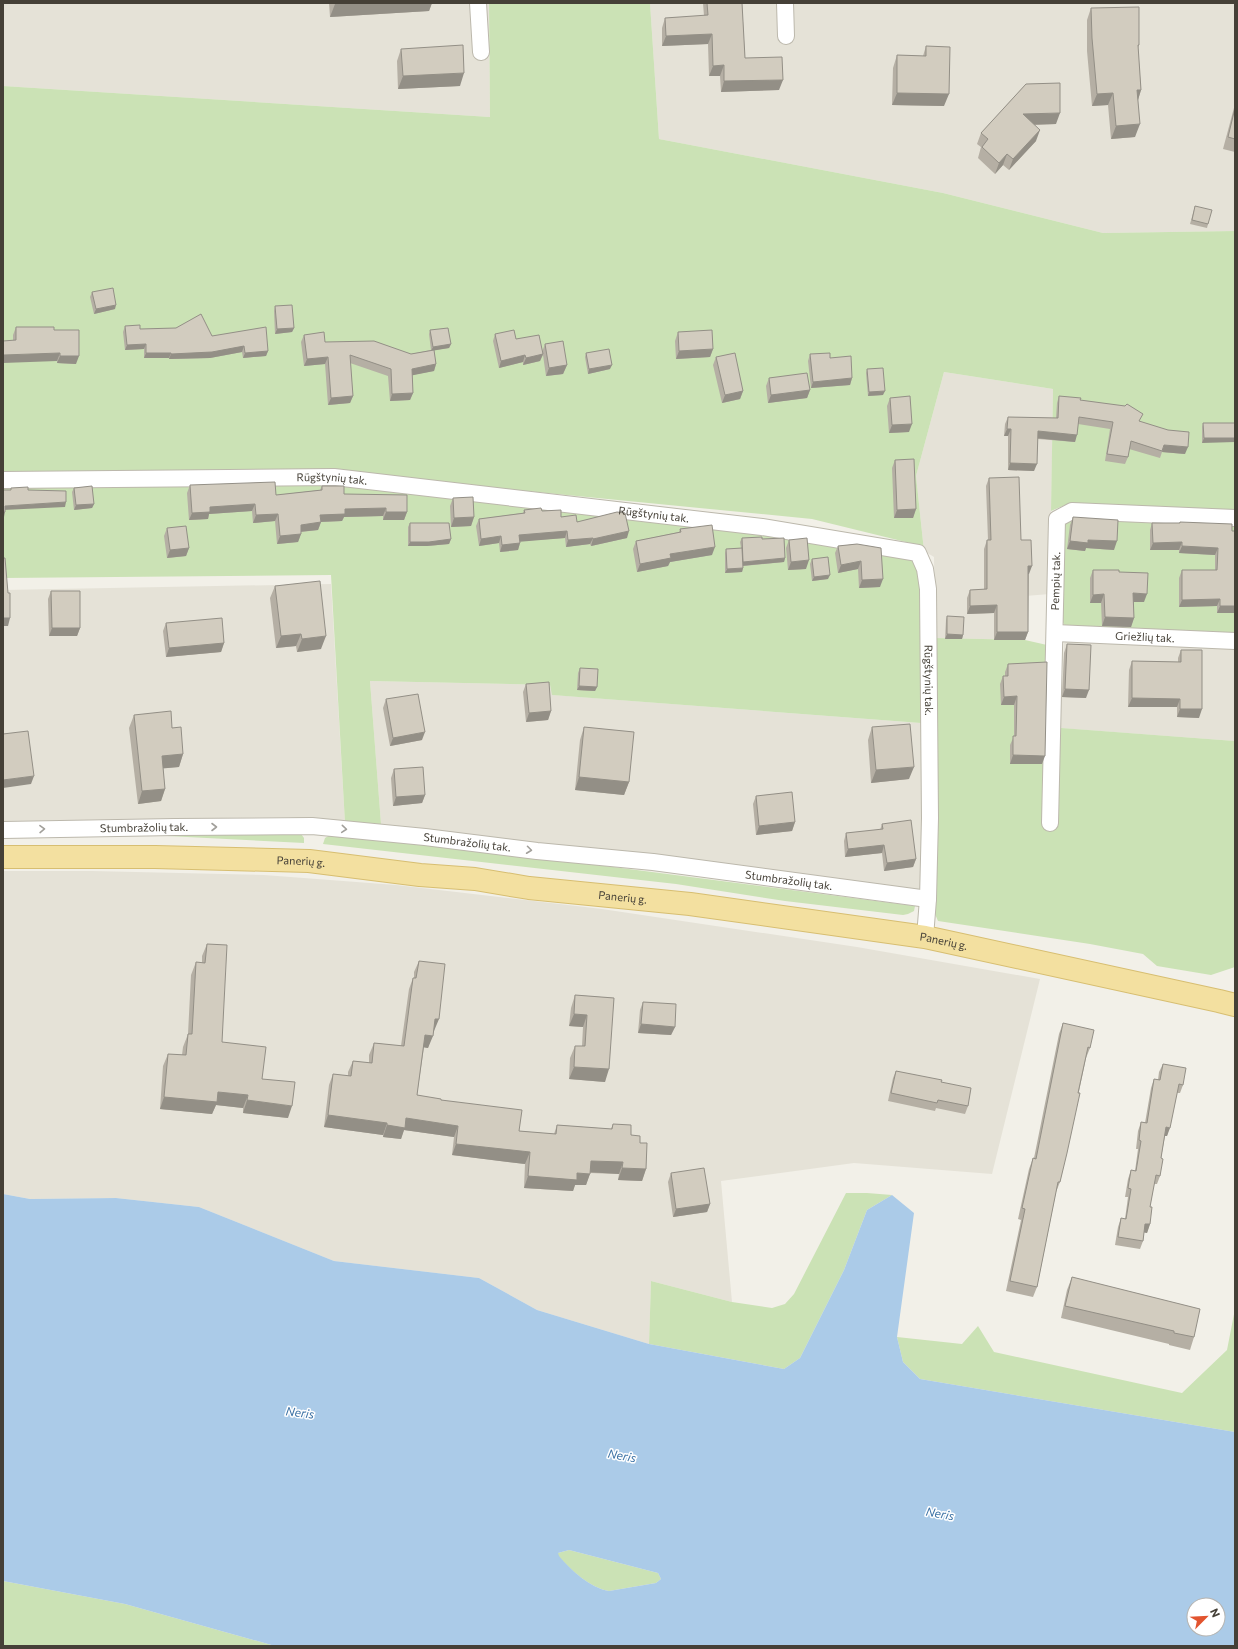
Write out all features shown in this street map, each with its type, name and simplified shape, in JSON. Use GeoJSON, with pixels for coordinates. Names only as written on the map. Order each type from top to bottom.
{"type":"FeatureCollection","features":[{"type":"Feature","properties":{"kind":"main road","name":"Panerių g."},"geometry":{"type":"LineString","coordinates":[[3,857],[170,857],[309,861],[475,879],[529,888],[690,904],[925,937],[1230,1000]]}},
{"type":"Feature","properties":{"kind":"street"},"geometry":{"type":"LineString","coordinates":[[478,3],[481,52]]}},
{"type":"Feature","properties":{"kind":"street"},"geometry":{"type":"LineString","coordinates":[[784,3],[786,36]]}},
{"type":"Feature","properties":{"kind":"street","name":"Rūgštynių tak."},"geometry":{"type":"LineString","coordinates":[[3,480],[334,476],[762,527],[918,553],[925,569],[928,589],[930,811],[928,899],[925,937]]}},
{"type":"Feature","properties":{"kind":"street","name":"Pempių tak."},"geometry":{"type":"LineString","coordinates":[[1050,823],[1057,520],[1072,511],[1235,518]]}},
{"type":"Feature","properties":{"kind":"street","name":"Griežlių tak."},"geometry":{"type":"LineString","coordinates":[[1055,633],[1235,641]]}},
{"type":"Feature","properties":{"kind":"street","name":"Stumbražolių tak."},"geometry":{"type":"LineString","coordinates":[[3,830],[312,826],[652,862],[928,899]]}},
{"type":"Feature","properties":{"kind":"shaded area"},"geometry":{"type":"Polygon","coordinates":[[[3,3],[489,3],[490,117],[3,86],[3,3]]]}},
{"type":"Feature","properties":{"kind":"shaded area"},"geometry":{"type":"Polygon","coordinates":[[[650,3],[1235,3],[1235,231],[1103,233],[943,193],[659,139],[650,3]]]}},
{"type":"Feature","properties":{"kind":"shaded area"},"geometry":{"type":"Polygon","coordinates":[[[944,372],[1053,389],[1050,594],[1025,596],[1025,640],[935,638],[934,557],[924,551],[916,476],[944,372]]]}},
{"type":"Feature","properties":{"kind":"shaded area"},"geometry":{"type":"Polygon","coordinates":[[[331,584],[345,823],[289,817],[3,821],[3,590],[331,584]]]}},
{"type":"Feature","properties":{"kind":"shaded area"},"geometry":{"type":"Polygon","coordinates":[[[1070,641],[1235,648],[1235,741],[1060,728],[1064,643],[1070,641]]]}},
{"type":"Feature","properties":{"kind":"shaded area"},"geometry":{"type":"Polygon","coordinates":[[[370,681],[550,685],[553,695],[921,723],[922,888],[918,891],[381,824],[370,681]]]}},
{"type":"Feature","properties":{"kind":"shaded area"},"geometry":{"type":"Polygon","coordinates":[[[3,871],[92,871],[264,875],[396,885],[602,909],[857,947],[1040,979],[992,1174],[854,1163],[721,1181],[732,1302],[651,1281],[649,1344],[537,1310],[479,1278],[334,1261],[199,1207],[116,1198],[30,1199],[3,1194],[3,871]]]}},
{"type":"Feature","properties":{"kind":"green space"},"geometry":{"type":"Polygon","coordinates":[[[489,3],[650,3],[659,139],[943,193],[1103,233],[1235,231],[1235,511],[1065,505],[1051,511],[1053,389],[944,372],[916,476],[924,551],[918,545],[812,519],[300,469],[3,472],[3,86],[490,117],[489,3]]]}},
{"type":"Feature","properties":{"kind":"green space"},"geometry":{"type":"Polygon","coordinates":[[[354,484],[743,531],[907,556],[916,563],[920,573],[921,723],[552,695],[550,685],[370,681],[381,824],[345,823],[331,575],[3,578],[3,487],[354,484]]]}},
{"type":"Feature","properties":{"kind":"green space"},"geometry":{"type":"Polygon","coordinates":[[[1071,516],[1235,527],[1235,636],[1067,629],[1062,621],[1061,522],[1071,516]]]}},
{"type":"Feature","properties":{"kind":"green space"},"geometry":{"type":"Polygon","coordinates":[[[935,638],[1025,640],[1047,645],[1048,727],[1235,741],[1235,967],[1211,975],[1157,966],[1143,954],[1090,944],[938,921],[935,914],[935,638]]]}},
{"type":"Feature","properties":{"kind":"green space"},"geometry":{"type":"Polygon","coordinates":[[[299,831],[304,838],[304,843],[128,834],[299,831]]]}},
{"type":"Feature","properties":{"kind":"green space"},"geometry":{"type":"Polygon","coordinates":[[[330,835],[536,857],[915,906],[914,911],[903,915],[785,901],[676,884],[323,844],[325,838],[330,835]]]}},
{"type":"Feature","properties":{"kind":"green space"},"geometry":{"type":"Polygon","coordinates":[[[846,1193],[892,1195],[867,1210],[844,1270],[800,1358],[784,1369],[649,1344],[651,1281],[732,1302],[772,1308],[785,1304],[794,1294],[846,1193]]]}},
{"type":"Feature","properties":{"kind":"green space"},"geometry":{"type":"Polygon","coordinates":[[[1235,1309],[1235,1432],[920,1379],[903,1362],[897,1337],[962,1344],[978,1326],[994,1352],[1182,1393],[1227,1350],[1235,1309]]]}},
{"type":"Feature","properties":{"kind":"green space"},"geometry":{"type":"Polygon","coordinates":[[[569,1550],[658,1573],[661,1579],[656,1583],[609,1591],[602,1589],[581,1578],[558,1556],[558,1553],[569,1550]]]}},
{"type":"Feature","properties":{"kind":"green space"},"geometry":{"type":"Polygon","coordinates":[[[3,1581],[125,1604],[275,1646],[3,1646],[3,1581]]]}},
{"type":"Feature","properties":{"kind":"water","name":"Neris"},"geometry":{"type":"Polygon","coordinates":[[[3,1194],[30,1199],[116,1198],[199,1207],[334,1261],[479,1278],[537,1310],[649,1344],[784,1369],[800,1358],[844,1270],[867,1210],[892,1195],[914,1213],[897,1337],[903,1362],[920,1379],[1235,1432],[1235,1646],[275,1646],[125,1604],[3,1581],[3,1194]],[[569,1550],[558,1553],[569,1567],[581,1578],[595,1586],[609,1591],[656,1583],[661,1579],[658,1573],[569,1550]]]}},
{"type":"Feature","properties":{"kind":"building"},"geometry":{"type":"Polygon","coordinates":[[[335,3],[358,3],[335,4],[335,3]]]}},
{"type":"Feature","properties":{"kind":"building"},"geometry":{"type":"Polygon","coordinates":[[[707,3],[742,3],[745,58],[782,57],[783,80],[724,81],[724,65],[713,66],[712,34],[666,36],[665,18],[708,15],[707,3]]]}},
{"type":"Feature","properties":{"kind":"building"},"geometry":{"type":"Polygon","coordinates":[[[1139,7],[1138,45],[1141,90],[1137,90],[1140,124],[1116,126],[1113,93],[1097,94],[1091,8],[1139,7]]]}},
{"type":"Feature","properties":{"kind":"building"},"geometry":{"type":"Polygon","coordinates":[[[463,45],[464,73],[403,76],[401,49],[463,45]]]}},
{"type":"Feature","properties":{"kind":"building"},"geometry":{"type":"Polygon","coordinates":[[[926,46],[950,47],[949,94],[897,93],[897,55],[926,56],[926,46]]]}},
{"type":"Feature","properties":{"kind":"building"},"geometry":{"type":"Polygon","coordinates":[[[1060,83],[1060,113],[1023,114],[1040,130],[1013,159],[1007,154],[999,163],[982,147],[988,139],[981,133],[1026,84],[1060,83]]]}},
{"type":"Feature","properties":{"kind":"building"},"geometry":{"type":"Polygon","coordinates":[[[1235,108],[1235,139],[1228,137],[1235,108]]]}},
{"type":"Feature","properties":{"kind":"building"},"geometry":{"type":"Polygon","coordinates":[[[1195,206],[1212,210],[1208,224],[1192,220],[1195,206]]]}},
{"type":"Feature","properties":{"kind":"building"},"geometry":{"type":"Polygon","coordinates":[[[113,288],[116,305],[96,309],[92,292],[113,288]]]}},
{"type":"Feature","properties":{"kind":"building"},"geometry":{"type":"Polygon","coordinates":[[[292,305],[294,328],[277,329],[275,306],[292,305]]]}},
{"type":"Feature","properties":{"kind":"building"},"geometry":{"type":"Polygon","coordinates":[[[201,314],[212,336],[266,327],[268,351],[245,353],[244,346],[212,352],[171,354],[146,353],[146,344],[127,345],[125,326],[140,325],[140,329],[176,328],[201,314]]]}},
{"type":"Feature","properties":{"kind":"building"},"geometry":{"type":"Polygon","coordinates":[[[16,327],[54,327],[54,330],[79,330],[79,356],[60,356],[60,353],[3,355],[3,341],[16,340],[16,327]]]}},
{"type":"Feature","properties":{"kind":"building"},"geometry":{"type":"Polygon","coordinates":[[[448,328],[451,344],[433,347],[430,330],[448,328]]]}},
{"type":"Feature","properties":{"kind":"building"},"geometry":{"type":"Polygon","coordinates":[[[514,330],[516,339],[539,335],[543,354],[526,358],[525,355],[501,361],[495,334],[514,330]]]}},
{"type":"Feature","properties":{"kind":"building"},"geometry":{"type":"Polygon","coordinates":[[[712,330],[713,349],[679,351],[678,332],[712,330]]]}},
{"type":"Feature","properties":{"kind":"building"},"geometry":{"type":"Polygon","coordinates":[[[324,332],[325,342],[374,341],[411,354],[434,350],[436,364],[412,369],[413,393],[392,394],[391,369],[350,355],[353,396],[331,398],[328,357],[307,359],[304,335],[324,332]]]}},
{"type":"Feature","properties":{"kind":"building"},"geometry":{"type":"Polygon","coordinates":[[[563,341],[567,365],[549,368],[545,344],[563,341]]]}},
{"type":"Feature","properties":{"kind":"building"},"geometry":{"type":"Polygon","coordinates":[[[609,349],[612,365],[589,369],[586,353],[609,349]]]}},
{"type":"Feature","properties":{"kind":"building"},"geometry":{"type":"Polygon","coordinates":[[[735,353],[743,391],[725,395],[716,357],[735,353]]]}},
{"type":"Feature","properties":{"kind":"building"},"geometry":{"type":"Polygon","coordinates":[[[830,353],[830,358],[851,356],[852,378],[813,382],[810,354],[830,353]]]}},
{"type":"Feature","properties":{"kind":"building"},"geometry":{"type":"Polygon","coordinates":[[[883,368],[885,391],[869,392],[867,369],[883,368]]]}},
{"type":"Feature","properties":{"kind":"building"},"geometry":{"type":"Polygon","coordinates":[[[807,373],[810,390],[771,395],[769,378],[807,373]]]}},
{"type":"Feature","properties":{"kind":"building"},"geometry":{"type":"Polygon","coordinates":[[[910,396],[912,424],[892,425],[890,398],[910,396]]]}},
{"type":"Feature","properties":{"kind":"building"},"geometry":{"type":"Polygon","coordinates":[[[1059,396],[1081,398],[1080,400],[1125,406],[1127,404],[1143,414],[1139,421],[1168,430],[1189,432],[1188,447],[1164,445],[1162,451],[1131,441],[1128,457],[1107,454],[1113,422],[1079,417],[1077,435],[1038,431],[1037,464],[1010,463],[1011,429],[1007,429],[1008,417],[1058,418],[1059,396]]]}},
{"type":"Feature","properties":{"kind":"building"},"geometry":{"type":"Polygon","coordinates":[[[1203,423],[1235,423],[1235,438],[1204,438],[1203,423]]]}},
{"type":"Feature","properties":{"kind":"building"},"geometry":{"type":"Polygon","coordinates":[[[914,459],[916,509],[897,510],[895,460],[914,459]]]}},
{"type":"Feature","properties":{"kind":"building"},"geometry":{"type":"Polygon","coordinates":[[[1019,477],[1021,540],[1031,540],[1032,566],[1028,566],[1028,632],[997,632],[997,605],[970,606],[970,590],[987,589],[987,540],[991,540],[989,478],[1019,477]]]}},
{"type":"Feature","properties":{"kind":"building"},"geometry":{"type":"Polygon","coordinates":[[[275,482],[276,495],[322,490],[322,486],[344,486],[344,494],[407,495],[407,512],[386,512],[386,508],[345,509],[345,514],[320,515],[321,522],[301,525],[301,534],[280,536],[278,514],[256,515],[255,504],[210,507],[210,512],[192,513],[190,485],[275,482]]]}},
{"type":"Feature","properties":{"kind":"building"},"geometry":{"type":"Polygon","coordinates":[[[92,486],[94,504],[76,505],[74,488],[92,486]]]}},
{"type":"Feature","properties":{"kind":"building"},"geometry":{"type":"Polygon","coordinates":[[[28,487],[28,490],[66,491],[66,502],[5,506],[5,512],[3,512],[3,490],[28,487]]]}},
{"type":"Feature","properties":{"kind":"building"},"geometry":{"type":"Polygon","coordinates":[[[473,497],[474,517],[454,518],[453,498],[473,497]]]}},
{"type":"Feature","properties":{"kind":"building"},"geometry":{"type":"Polygon","coordinates":[[[541,508],[542,511],[561,510],[561,517],[576,515],[577,522],[617,512],[625,513],[629,531],[593,539],[568,540],[567,531],[519,535],[520,543],[502,545],[501,536],[481,539],[479,519],[525,513],[524,510],[541,508]]]}},
{"type":"Feature","properties":{"kind":"building"},"geometry":{"type":"Polygon","coordinates":[[[1073,517],[1118,520],[1117,541],[1088,540],[1088,543],[1070,541],[1073,517]]]}},
{"type":"Feature","properties":{"kind":"building"},"geometry":{"type":"Polygon","coordinates":[[[1180,522],[1232,524],[1232,531],[1235,531],[1235,606],[1220,606],[1220,599],[1182,600],[1182,570],[1217,570],[1218,548],[1182,546],[1182,542],[1153,543],[1152,523],[1180,522]]]}},
{"type":"Feature","properties":{"kind":"building"},"geometry":{"type":"Polygon","coordinates":[[[410,523],[449,523],[451,539],[429,542],[410,542],[410,523]]]}},
{"type":"Feature","properties":{"kind":"building"},"geometry":{"type":"Polygon","coordinates":[[[712,525],[715,547],[670,554],[671,558],[640,564],[636,541],[681,532],[680,529],[712,525]]]}},
{"type":"Feature","properties":{"kind":"building"},"geometry":{"type":"Polygon","coordinates":[[[186,526],[189,548],[170,550],[167,528],[186,526]]]}},
{"type":"Feature","properties":{"kind":"building"},"geometry":{"type":"Polygon","coordinates":[[[762,537],[762,539],[784,538],[785,558],[743,562],[742,538],[762,537]]]}},
{"type":"Feature","properties":{"kind":"building"},"geometry":{"type":"Polygon","coordinates":[[[807,538],[809,560],[791,562],[789,540],[807,538]]]}},
{"type":"Feature","properties":{"kind":"building"},"geometry":{"type":"Polygon","coordinates":[[[857,544],[881,548],[883,579],[862,580],[861,561],[841,565],[838,546],[857,544]]]}},
{"type":"Feature","properties":{"kind":"building"},"geometry":{"type":"Polygon","coordinates":[[[742,548],[743,568],[727,569],[726,549],[742,548]]]}},
{"type":"Feature","properties":{"kind":"building"},"geometry":{"type":"Polygon","coordinates":[[[828,557],[830,575],[814,577],[812,559],[828,557]]]}},
{"type":"Feature","properties":{"kind":"building"},"geometry":{"type":"Polygon","coordinates":[[[3,558],[5,558],[8,593],[10,593],[10,618],[3,618],[3,558]]]}},
{"type":"Feature","properties":{"kind":"building"},"geometry":{"type":"Polygon","coordinates":[[[1093,570],[1119,570],[1119,572],[1148,573],[1147,594],[1133,593],[1134,618],[1105,617],[1104,594],[1093,595],[1093,570]]]}},
{"type":"Feature","properties":{"kind":"building"},"geometry":{"type":"Polygon","coordinates":[[[320,581],[326,636],[302,639],[301,634],[281,636],[275,586],[320,581]]]}},
{"type":"Feature","properties":{"kind":"building"},"geometry":{"type":"Polygon","coordinates":[[[51,591],[80,591],[80,628],[52,628],[51,591]]]}},
{"type":"Feature","properties":{"kind":"building"},"geometry":{"type":"Polygon","coordinates":[[[947,616],[964,617],[963,635],[947,634],[947,616]]]}},
{"type":"Feature","properties":{"kind":"building"},"geometry":{"type":"Polygon","coordinates":[[[222,618],[224,643],[169,648],[166,623],[222,618]]]}},
{"type":"Feature","properties":{"kind":"building"},"geometry":{"type":"Polygon","coordinates":[[[1067,644],[1091,645],[1089,690],[1065,689],[1067,644]]]}},
{"type":"Feature","properties":{"kind":"building"},"geometry":{"type":"Polygon","coordinates":[[[1181,650],[1202,650],[1202,709],[1180,709],[1180,699],[1132,698],[1132,661],[1181,662],[1181,650]]]}},
{"type":"Feature","properties":{"kind":"building"},"geometry":{"type":"Polygon","coordinates":[[[1047,662],[1045,756],[1013,755],[1013,736],[1016,736],[1017,696],[1004,697],[1003,676],[1008,676],[1008,664],[1047,662]]]}},
{"type":"Feature","properties":{"kind":"building"},"geometry":{"type":"Polygon","coordinates":[[[580,668],[598,669],[597,687],[579,686],[580,668]]]}},
{"type":"Feature","properties":{"kind":"building"},"geometry":{"type":"Polygon","coordinates":[[[549,682],[551,711],[529,713],[526,684],[549,682]]]}},
{"type":"Feature","properties":{"kind":"building"},"geometry":{"type":"Polygon","coordinates":[[[418,694],[425,732],[393,738],[386,699],[418,694]]]}},
{"type":"Feature","properties":{"kind":"building"},"geometry":{"type":"Polygon","coordinates":[[[171,711],[172,728],[181,727],[183,754],[162,756],[165,789],[142,791],[134,715],[171,711]]]}},
{"type":"Feature","properties":{"kind":"building"},"geometry":{"type":"Polygon","coordinates":[[[910,724],[914,767],[876,770],[872,727],[910,724]]]}},
{"type":"Feature","properties":{"kind":"building"},"geometry":{"type":"Polygon","coordinates":[[[584,727],[634,732],[629,782],[579,777],[584,727]]]}},
{"type":"Feature","properties":{"kind":"building"},"geometry":{"type":"Polygon","coordinates":[[[28,731],[34,776],[3,780],[3,734],[28,731]]]}},
{"type":"Feature","properties":{"kind":"building"},"geometry":{"type":"Polygon","coordinates":[[[423,767],[425,795],[396,797],[394,769],[423,767]]]}},
{"type":"Feature","properties":{"kind":"building"},"geometry":{"type":"Polygon","coordinates":[[[792,792],[795,822],[759,826],[756,796],[792,792]]]}},
{"type":"Feature","properties":{"kind":"building"},"geometry":{"type":"Polygon","coordinates":[[[911,820],[916,859],[887,863],[884,845],[848,849],[846,833],[883,829],[882,824],[911,820]]]}},
{"type":"Feature","properties":{"kind":"building"},"geometry":{"type":"Polygon","coordinates":[[[207,944],[227,945],[222,1042],[266,1047],[262,1079],[295,1082],[292,1106],[247,1100],[248,1095],[218,1092],[217,1102],[164,1097],[168,1054],[186,1055],[188,1034],[192,1034],[196,962],[205,963],[207,944]]]}},
{"type":"Feature","properties":{"kind":"building"},"geometry":{"type":"Polygon","coordinates":[[[419,961],[445,964],[439,1019],[435,1019],[433,1036],[425,1035],[417,1095],[441,1100],[522,1110],[519,1131],[556,1134],[557,1125],[612,1129],[613,1124],[631,1125],[631,1135],[640,1136],[640,1143],[647,1143],[646,1169],[622,1168],[623,1162],[591,1161],[590,1174],[577,1173],[577,1180],[528,1176],[530,1152],[456,1144],[458,1126],[406,1118],[405,1128],[387,1125],[387,1123],[328,1115],[333,1074],[351,1076],[353,1061],[372,1063],[374,1043],[404,1046],[413,978],[416,978],[419,961]]]}},
{"type":"Feature","properties":{"kind":"building"},"geometry":{"type":"Polygon","coordinates":[[[575,995],[614,998],[609,1069],[574,1067],[575,1046],[585,1046],[587,1015],[574,1014],[575,995]]]}},
{"type":"Feature","properties":{"kind":"building"},"geometry":{"type":"Polygon","coordinates":[[[643,1002],[676,1004],[675,1027],[641,1024],[643,1002]]]}},
{"type":"Feature","properties":{"kind":"building"},"geometry":{"type":"Polygon","coordinates":[[[1063,1023],[1094,1030],[1090,1048],[1088,1047],[1067,1153],[1060,1182],[1058,1182],[1037,1287],[1010,1281],[1025,1209],[1022,1208],[1033,1158],[1036,1159],[1063,1023]]]}},
{"type":"Feature","properties":{"kind":"building"},"geometry":{"type":"Polygon","coordinates":[[[1163,1064],[1186,1068],[1183,1085],[1179,1084],[1170,1128],[1166,1127],[1160,1176],[1156,1175],[1150,1207],[1152,1207],[1150,1224],[1145,1224],[1143,1241],[1118,1237],[1121,1218],[1126,1219],[1131,1189],[1128,1188],[1131,1170],[1136,1171],[1141,1141],[1139,1140],[1141,1122],[1147,1123],[1154,1079],[1160,1080],[1163,1064]]]}},
{"type":"Feature","properties":{"kind":"building"},"geometry":{"type":"Polygon","coordinates":[[[896,1071],[942,1080],[941,1082],[971,1088],[968,1106],[938,1100],[937,1103],[891,1093],[896,1071]]]}},
{"type":"Feature","properties":{"kind":"building"},"geometry":{"type":"Polygon","coordinates":[[[704,1168],[710,1204],[676,1209],[671,1173],[704,1168]]]}},
{"type":"Feature","properties":{"kind":"building"},"geometry":{"type":"Polygon","coordinates":[[[1072,1277],[1200,1309],[1194,1337],[1065,1306],[1072,1277]]]}}]}
